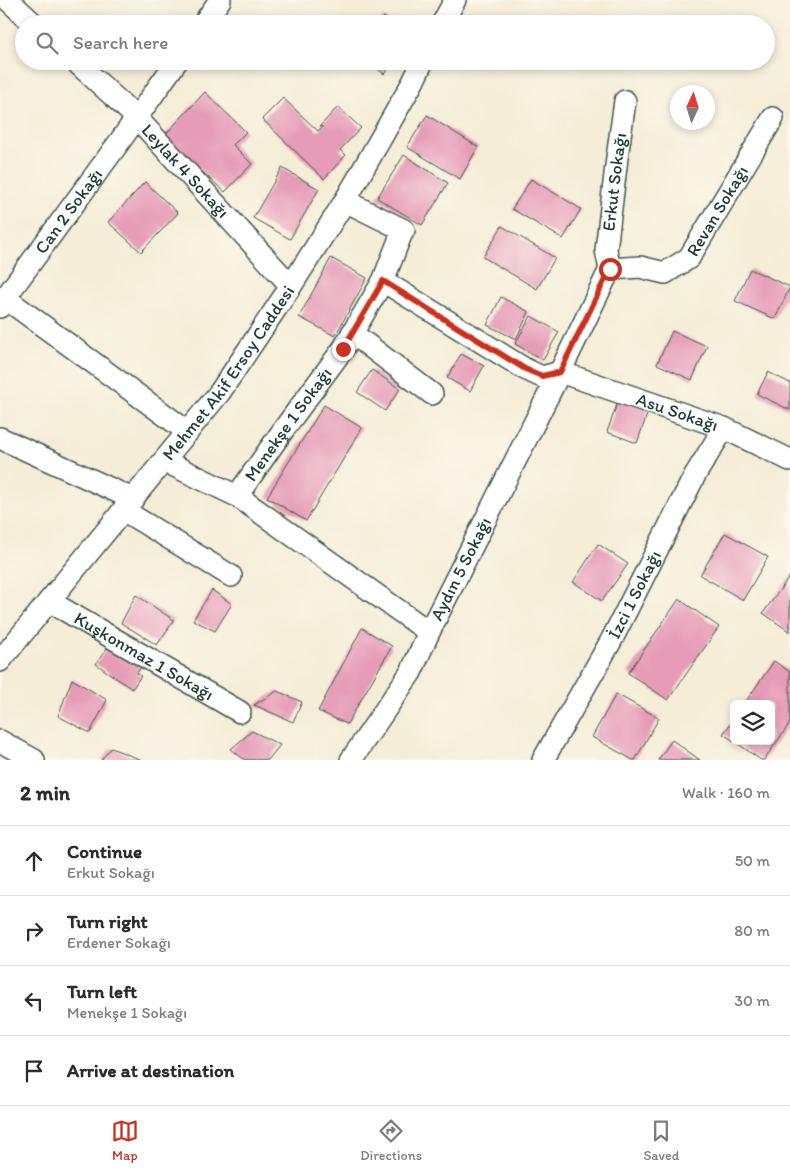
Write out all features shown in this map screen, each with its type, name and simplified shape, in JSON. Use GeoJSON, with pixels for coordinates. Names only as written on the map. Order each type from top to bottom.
{"type":"FeatureCollection","features":[{"type":"Feature","properties":{"kind":"street"},"geometry":{"type":"LineString","coordinates":[[8,0],[24,15]]}},
{"type":"Feature","properties":{"kind":"street"},"geometry":{"type":"LineString","coordinates":[[209,15],[220,0]]}},
{"type":"Feature","properties":{"kind":"street"},"geometry":{"type":"LineString","coordinates":[[446,15],[454,0]]}},
{"type":"Feature","properties":{"kind":"street","name":"Leylak 4 Sokağı"},"geometry":{"type":"LineString","coordinates":[[85,70],[137,118],[291,286]]}},
{"type":"Feature","properties":{"kind":"street","name":"Can 2 Sokağı"},"geometry":{"type":"LineString","coordinates":[[2,301],[171,70]]}},
{"type":"Feature","properties":{"kind":"street","name":"Mehmet Akif Ersoy Caddesi"},"geometry":{"type":"LineString","coordinates":[[0,661],[220,392],[345,201],[419,70]]}},
{"type":"Feature","properties":{"kind":"street","name":"Erkut Sokağı"},"geometry":{"type":"LineString","coordinates":[[610,269],[606,250],[625,101]]}},
{"type":"Feature","properties":{"kind":"street","name":"Revan Sokağı"},"geometry":{"type":"LineString","coordinates":[[610,269],[640,267],[665,273],[689,258],[773,118]]}},
{"type":"Feature","properties":{"kind":"street","name":"Menekşe 1 Sokağı"},"geometry":{"type":"LineString","coordinates":[[164,461],[237,496],[343,349],[383,281],[404,230],[345,201]]}},
{"type":"Feature","properties":{"kind":"street"},"geometry":{"type":"LineString","coordinates":[[383,281],[525,369],[542,376],[560,372],[610,269]]}},
{"type":"Feature","properties":{"kind":"street"},"geometry":{"type":"LineString","coordinates":[[2,301],[188,432]]}},
{"type":"Feature","properties":{"kind":"street"},"geometry":{"type":"LineString","coordinates":[[352,333],[432,394]]}},
{"type":"Feature","properties":{"kind":"street","name":"Asu Sokağı"},"geometry":{"type":"LineString","coordinates":[[560,372],[724,428],[790,460]]}},
{"type":"Feature","properties":{"kind":"street","name":"Aydın 5 Sokağı"},"geometry":{"type":"LineString","coordinates":[[351,760],[411,672],[429,632],[560,372]]}},
{"type":"Feature","properties":{"kind":"street","name":"İzci 1 Sokağı"},"geometry":{"type":"LineString","coordinates":[[547,758],[611,641],[695,475],[724,428]]}},
{"type":"Feature","properties":{"kind":"street"},"geometry":{"type":"LineString","coordinates":[[0,438],[128,505],[231,576]]}},
{"type":"Feature","properties":{"kind":"street"},"geometry":{"type":"LineString","coordinates":[[237,496],[429,632]]}},
{"type":"Feature","properties":{"kind":"street","name":"Kuşkonmaz 1 Sokağı"},"geometry":{"type":"LineString","coordinates":[[49,600],[240,712]]}},
{"type":"Feature","properties":{"kind":"street"},"geometry":{"type":"LineString","coordinates":[[0,741],[34,760]]}},
{"type":"Feature","properties":{"kind":"building"},"geometry":{"type":"Polygon","coordinates":[[[379,70],[387,70],[384,74],[379,70]]]}},
{"type":"Feature","properties":{"kind":"building"},"geometry":{"type":"Polygon","coordinates":[[[205,92],[246,132],[233,145],[252,164],[225,192],[163,137],[205,92]]]}},
{"type":"Feature","properties":{"kind":"building"},"geometry":{"type":"Polygon","coordinates":[[[283,98],[318,131],[323,127],[320,126],[338,107],[361,128],[340,150],[346,155],[324,179],[262,119],[283,98]]]}},
{"type":"Feature","properties":{"kind":"building"},"geometry":{"type":"Polygon","coordinates":[[[427,115],[478,147],[460,179],[407,147],[427,115]]]}},
{"type":"Feature","properties":{"kind":"building"},"geometry":{"type":"Polygon","coordinates":[[[404,155],[448,183],[422,225],[377,198],[404,155]]]}},
{"type":"Feature","properties":{"kind":"building"},"geometry":{"type":"Polygon","coordinates":[[[282,168],[319,189],[290,239],[253,218],[282,168]]]}},
{"type":"Feature","properties":{"kind":"building"},"geometry":{"type":"Polygon","coordinates":[[[531,179],[581,209],[563,239],[512,209],[531,179]]]}},
{"type":"Feature","properties":{"kind":"building"},"geometry":{"type":"Polygon","coordinates":[[[145,182],[178,213],[141,252],[108,222],[145,182]]]}},
{"type":"Feature","properties":{"kind":"building"},"geometry":{"type":"Polygon","coordinates":[[[502,226],[555,258],[537,289],[483,257],[502,226]]]}},
{"type":"Feature","properties":{"kind":"building"},"geometry":{"type":"Polygon","coordinates":[[[331,258],[367,278],[335,336],[299,317],[331,258]]]}},
{"type":"Feature","properties":{"kind":"building"},"geometry":{"type":"Polygon","coordinates":[[[750,269],[790,287],[775,319],[735,301],[750,269]]]}},
{"type":"Feature","properties":{"kind":"building"},"geometry":{"type":"Polygon","coordinates":[[[501,297],[529,312],[516,339],[487,325],[501,297]]]}},
{"type":"Feature","properties":{"kind":"building"},"geometry":{"type":"Polygon","coordinates":[[[531,316],[559,332],[543,360],[515,344],[531,316]]]}},
{"type":"Feature","properties":{"kind":"building"},"geometry":{"type":"Polygon","coordinates":[[[672,331],[707,346],[692,380],[657,364],[672,331]]]}},
{"type":"Feature","properties":{"kind":"building"},"geometry":{"type":"Polygon","coordinates":[[[461,354],[484,366],[470,391],[447,378],[461,354]]]}},
{"type":"Feature","properties":{"kind":"building"},"geometry":{"type":"Polygon","coordinates":[[[372,370],[400,389],[385,411],[357,392],[372,370]]]}},
{"type":"Feature","properties":{"kind":"building"},"geometry":{"type":"Polygon","coordinates":[[[768,372],[790,383],[790,410],[757,394],[768,372]]]}},
{"type":"Feature","properties":{"kind":"building"},"geometry":{"type":"Polygon","coordinates":[[[619,399],[649,409],[637,443],[607,432],[619,399]]]}},
{"type":"Feature","properties":{"kind":"building"},"geometry":{"type":"Polygon","coordinates":[[[324,405],[362,428],[306,521],[267,497],[324,405]]]}},
{"type":"Feature","properties":{"kind":"building"},"geometry":{"type":"Polygon","coordinates":[[[725,533],[768,557],[743,600],[700,575],[725,533]]]}},
{"type":"Feature","properties":{"kind":"building"},"geometry":{"type":"Polygon","coordinates":[[[598,544],[628,564],[602,601],[573,582],[598,544]]]}},
{"type":"Feature","properties":{"kind":"building"},"geometry":{"type":"Polygon","coordinates":[[[790,576],[790,632],[763,613],[790,576]]]}},
{"type":"Feature","properties":{"kind":"building"},"geometry":{"type":"Polygon","coordinates":[[[212,590],[232,604],[215,631],[193,620],[212,590]]]}},
{"type":"Feature","properties":{"kind":"building"},"geometry":{"type":"Polygon","coordinates":[[[136,595],[174,620],[157,645],[121,623],[136,595]]]}},
{"type":"Feature","properties":{"kind":"building"},"geometry":{"type":"Polygon","coordinates":[[[679,599],[719,627],[668,700],[628,673],[679,599]]]}},
{"type":"Feature","properties":{"kind":"building"},"geometry":{"type":"Polygon","coordinates":[[[362,628],[392,646],[347,724],[318,711],[362,628]]]}},
{"type":"Feature","properties":{"kind":"building"},"geometry":{"type":"Polygon","coordinates":[[[111,642],[141,667],[137,673],[141,676],[132,689],[96,664],[111,642]]]}},
{"type":"Feature","properties":{"kind":"building"},"geometry":{"type":"Polygon","coordinates":[[[774,661],[790,672],[790,723],[775,744],[775,700],[747,700],[774,661]]]}},
{"type":"Feature","properties":{"kind":"building"},"geometry":{"type":"Polygon","coordinates":[[[72,679],[107,700],[90,733],[58,716],[72,679]]]}},
{"type":"Feature","properties":{"kind":"building"},"geometry":{"type":"Polygon","coordinates":[[[277,691],[302,702],[293,722],[254,705],[277,691]]]}},
{"type":"Feature","properties":{"kind":"building"},"geometry":{"type":"Polygon","coordinates":[[[616,694],[659,718],[635,760],[592,737],[616,694]]]}},
{"type":"Feature","properties":{"kind":"building"},"geometry":{"type":"Polygon","coordinates":[[[730,724],[730,738],[723,734],[730,724]]]}},
{"type":"Feature","properties":{"kind":"building"},"geometry":{"type":"Polygon","coordinates":[[[252,731],[280,745],[268,760],[245,760],[231,749],[252,731]]]}},
{"type":"Feature","properties":{"kind":"building"},"geometry":{"type":"Polygon","coordinates":[[[672,740],[700,760],[658,760],[672,740]]]}},
{"type":"Feature","properties":{"kind":"building"},"geometry":{"type":"Polygon","coordinates":[[[740,745],[775,745],[764,760],[761,760],[740,745]]]}},
{"type":"Feature","properties":{"kind":"building"},"geometry":{"type":"Polygon","coordinates":[[[111,748],[142,760],[101,760],[111,748]]]}},
{"type":"Feature","properties":{"kind":"route"},"geometry":{"type":"LineString","coordinates":[[343,349],[383,281],[525,369],[542,376],[560,372],[610,269]]}}]}
